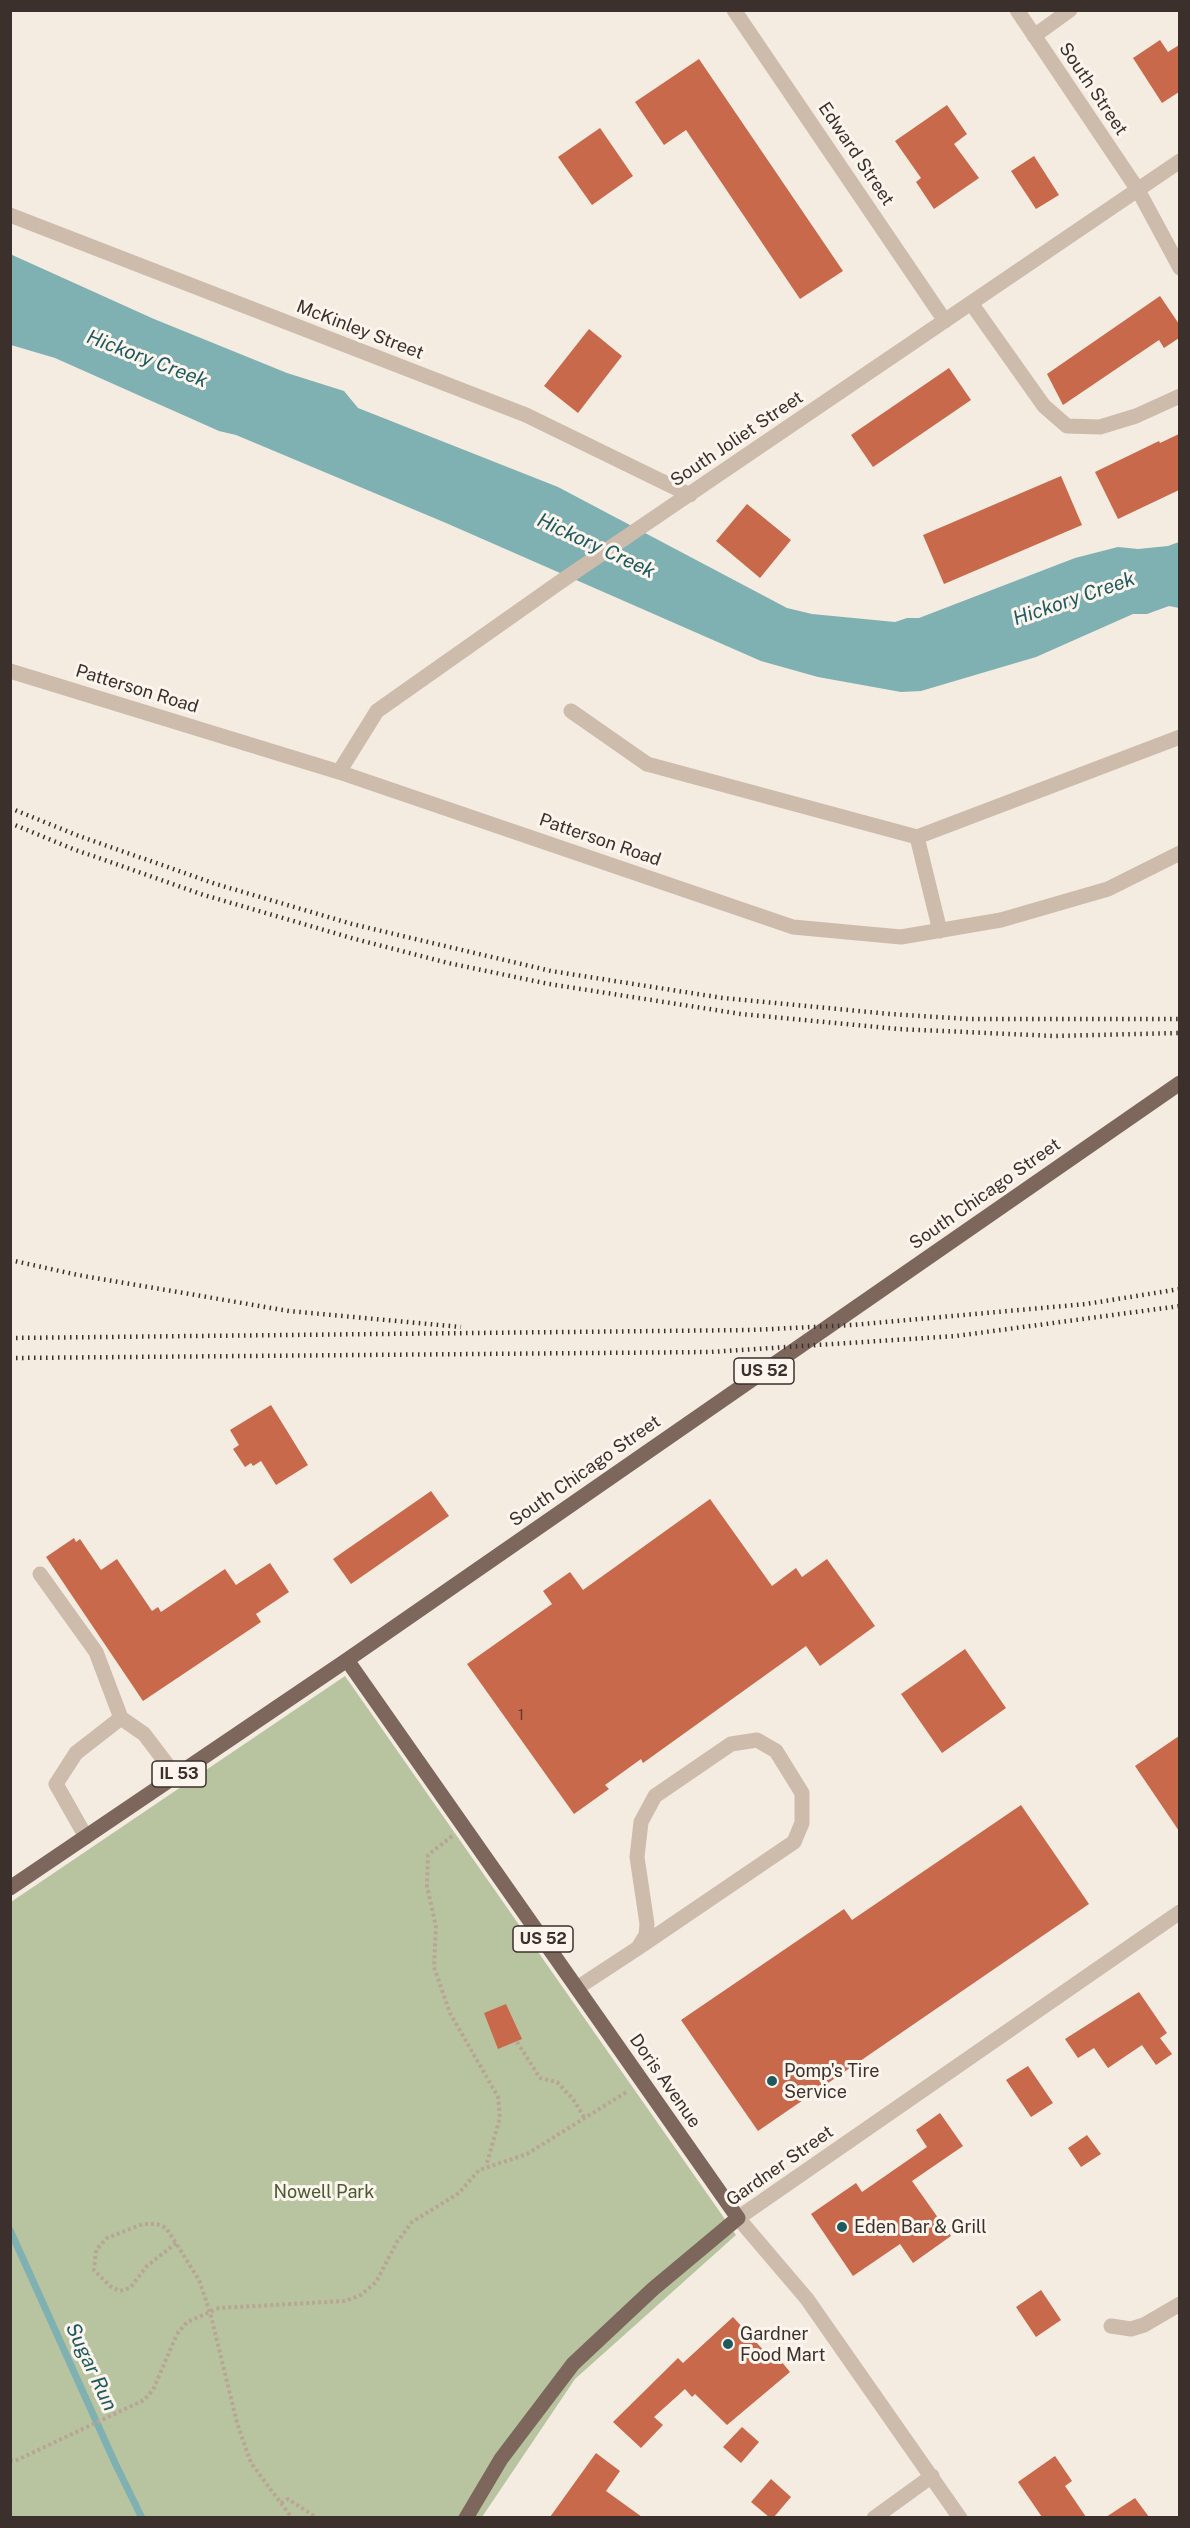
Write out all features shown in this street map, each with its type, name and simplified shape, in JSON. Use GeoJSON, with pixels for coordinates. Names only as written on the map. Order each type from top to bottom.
{"type":"FeatureCollection","features":[{"type":"Feature","properties":{"kind":"main road","name":"South Chicago Street"},"geometry":{"type":"LineString","coordinates":[[10,1888],[347,1660],[1179,1083]]}},
{"type":"Feature","properties":{"kind":"main road","name":"Doris Avenue"},"geometry":{"type":"LineString","coordinates":[[347,1660],[738,2218]]}},
{"type":"Feature","properties":{"kind":"main road","name":"Gardner Street"},"geometry":{"type":"LineString","coordinates":[[466,2517],[501,2459],[573,2364],[652,2289],[738,2218]]}},
{"type":"Feature","properties":{"kind":"street","name":"Edward Street"},"geometry":{"type":"LineString","coordinates":[[734,10],[945,321]]}},
{"type":"Feature","properties":{"kind":"street","name":"South Street"},"geometry":{"type":"LineString","coordinates":[[1017,10],[1138,190],[1179,268]]}},
{"type":"Feature","properties":{"kind":"street"},"geometry":{"type":"LineString","coordinates":[[1034,36],[1070,10]]}},
{"type":"Feature","properties":{"kind":"street","name":"South Joliet Street"},"geometry":{"type":"LineString","coordinates":[[339,772],[377,711],[560,582],[1179,161]]}},
{"type":"Feature","properties":{"kind":"street","name":"McKinley Street"},"geometry":{"type":"LineString","coordinates":[[10,215],[526,416],[690,495]]}},
{"type":"Feature","properties":{"kind":"street"},"geometry":{"type":"LineString","coordinates":[[971,303],[1044,406],[1067,426],[1100,427],[1136,416],[1179,396]]}},
{"type":"Feature","properties":{"kind":"street","name":"Patterson Road"},"geometry":{"type":"LineString","coordinates":[[10,671],[339,772],[793,927],[901,937],[1001,920],[1108,889],[1179,853]]}},
{"type":"Feature","properties":{"kind":"street"},"geometry":{"type":"LineString","coordinates":[[571,711],[647,764],[917,837],[1179,737]]}},
{"type":"Feature","properties":{"kind":"street"},"geometry":{"type":"LineString","coordinates":[[917,837],[940,931]]}},
{"type":"Feature","properties":{"kind":"street"},"geometry":{"type":"LineString","coordinates":[[40,1574],[96,1652],[121,1718],[144,1734],[176,1776]]}},
{"type":"Feature","properties":{"kind":"street"},"geometry":{"type":"LineString","coordinates":[[86,1837],[56,1784],[76,1754],[121,1718]]}},
{"type":"Feature","properties":{"kind":"street"},"geometry":{"type":"LineString","coordinates":[[577,1988],[638,1948],[794,1842],[802,1823],[802,1793],[776,1751],[757,1740],[731,1744],[655,1796],[641,1822],[638,1857],[647,1924],[646,1935],[638,1948]]}},
{"type":"Feature","properties":{"kind":"street","name":"Gardner Street"},"geometry":{"type":"LineString","coordinates":[[738,2218],[1179,1912]]}},
{"type":"Feature","properties":{"kind":"street","name":"Doris Avenue"},"geometry":{"type":"LineString","coordinates":[[738,2218],[807,2299],[960,2517]]}},
{"type":"Feature","properties":{"kind":"street"},"geometry":{"type":"LineString","coordinates":[[1111,2326],[1131,2329],[1144,2325],[1179,2304]]}},
{"type":"Feature","properties":{"kind":"street"},"geometry":{"type":"LineString","coordinates":[[874,2517],[932,2475]]}},
{"type":"Feature","properties":{"kind":"path"},"geometry":{"type":"LineString","coordinates":[[464,1826],[428,1855],[428,1886],[436,1927],[434,1967],[450,2013],[498,2097],[500,2118],[486,2166]]}},
{"type":"Feature","properties":{"kind":"path"},"geometry":{"type":"LineString","coordinates":[[517,2042],[540,2078],[557,2082],[573,2099],[584,2117]]}},
{"type":"Feature","properties":{"kind":"path"},"geometry":{"type":"LineString","coordinates":[[10,2460],[15,2461],[144,2400],[153,2390],[177,2334],[187,2322],[219,2308],[345,2301],[361,2295],[376,2282],[401,2236],[412,2222],[459,2193],[479,2170],[527,2154],[611,2099],[644,2084]]}},
{"type":"Feature","properties":{"kind":"path"},"geometry":{"type":"LineString","coordinates":[[176,2243],[147,2266],[130,2288],[120,2291],[110,2286],[94,2270],[96,2250],[107,2238],[127,2229],[157,2224],[166,2228],[176,2243],[199,2280],[210,2312],[237,2423],[251,2463],[292,2517]]}},
{"type":"Feature","properties":{"kind":"path"},"geometry":{"type":"LineString","coordinates":[[281,2503],[288,2499],[317,2517]]}},
{"type":"Feature","properties":{"kind":"green space","name":"Nowell Park"},"geometry":{"type":"Polygon","coordinates":[[[345,1676],[736,2235],[575,2379],[482,2517],[11,2518],[11,1902],[345,1676]]]}},
{"type":"Feature","properties":{"kind":"water","name":"Hickory Creek"},"geometry":{"type":"Polygon","coordinates":[[[10,254],[154,319],[287,373],[344,391],[358,408],[558,487],[787,608],[812,614],[895,622],[907,618],[919,618],[1075,558],[1118,547],[1138,549],[1168,546],[1179,542],[1179,608],[1169,606],[1147,614],[1133,614],[1036,657],[921,691],[901,692],[818,677],[761,661],[446,523],[236,435],[219,431],[55,358],[11,345],[10,254]]]}},
{"type":"Feature","properties":{"kind":"building"},"geometry":{"type":"Polygon","coordinates":[[[1160,40],[1168,52],[1179,45],[1179,92],[1162,103],[1133,58],[1160,40]]]}},
{"type":"Feature","properties":{"kind":"building"},"geometry":{"type":"Polygon","coordinates":[[[699,59],[843,271],[800,299],[686,130],[664,145],[635,102],[699,59]]]}},
{"type":"Feature","properties":{"kind":"building"},"geometry":{"type":"Polygon","coordinates":[[[947,105],[967,134],[954,144],[979,178],[934,209],[916,182],[921,178],[895,141],[947,105]]]}},
{"type":"Feature","properties":{"kind":"building"},"geometry":{"type":"Polygon","coordinates":[[[600,128],[633,176],[592,205],[558,157],[600,128]]]}},
{"type":"Feature","properties":{"kind":"building"},"geometry":{"type":"Polygon","coordinates":[[[1034,156],[1059,195],[1036,209],[1011,171],[1034,156]]]}},
{"type":"Feature","properties":{"kind":"building"},"geometry":{"type":"Polygon","coordinates":[[[1160,296],[1179,324],[1179,338],[1164,348],[1159,340],[1063,405],[1047,374],[1160,296]]]}},
{"type":"Feature","properties":{"kind":"building"},"geometry":{"type":"Polygon","coordinates":[[[589,329],[622,356],[578,413],[544,386],[589,329]]]}},
{"type":"Feature","properties":{"kind":"building"},"geometry":{"type":"Polygon","coordinates":[[[949,368],[971,400],[873,467],[851,435],[949,368]]]}},
{"type":"Feature","properties":{"kind":"building"},"geometry":{"type":"Polygon","coordinates":[[[1179,434],[1179,490],[1118,519],[1095,472],[1159,441],[1160,443],[1179,434]]]}},
{"type":"Feature","properties":{"kind":"building"},"geometry":{"type":"Polygon","coordinates":[[[1061,476],[1082,525],[944,584],[923,535],[1061,476]]]}},
{"type":"Feature","properties":{"kind":"building"},"geometry":{"type":"Polygon","coordinates":[[[747,504],[791,540],[760,578],[716,541],[747,504]]]}},
{"type":"Feature","properties":{"kind":"building"},"geometry":{"type":"Polygon","coordinates":[[[271,1405],[308,1465],[276,1485],[261,1461],[253,1466],[251,1463],[245,1467],[233,1449],[239,1445],[230,1430],[271,1405]]]}},
{"type":"Feature","properties":{"kind":"building"},"geometry":{"type":"Polygon","coordinates":[[[431,1491],[449,1516],[351,1584],[333,1559],[431,1491]]]}},
{"type":"Feature","properties":{"kind":"building"},"geometry":{"type":"Polygon","coordinates":[[[710,1499],[772,1586],[796,1568],[802,1577],[827,1559],[875,1626],[820,1666],[806,1646],[643,1763],[641,1759],[605,1785],[609,1789],[574,1814],[467,1664],[552,1604],[543,1591],[570,1572],[583,1590],[710,1499]]]}},
{"type":"Feature","properties":{"kind":"building"},"geometry":{"type":"Polygon","coordinates":[[[74,1538],[76,1542],[80,1539],[101,1570],[117,1559],[152,1611],[158,1607],[161,1612],[225,1569],[236,1585],[270,1563],[289,1592],[256,1614],[261,1622],[143,1701],[46,1557],[74,1538]]]}},
{"type":"Feature","properties":{"kind":"building"},"geometry":{"type":"Polygon","coordinates":[[[965,1649],[1006,1708],[942,1753],[901,1694],[965,1649]]]}},
{"type":"Feature","properties":{"kind":"building"},"geometry":{"type":"Polygon","coordinates":[[[1179,1736],[1179,1831],[1135,1766],[1179,1736]]]}},
{"type":"Feature","properties":{"kind":"building"},"geometry":{"type":"Polygon","coordinates":[[[1021,1805],[1089,1904],[758,2131],[681,2020],[844,1909],[852,1920],[1021,1805]]]}},
{"type":"Feature","properties":{"kind":"building"},"geometry":{"type":"Polygon","coordinates":[[[1139,1992],[1167,2033],[1160,2038],[1172,2054],[1156,2065],[1142,2045],[1108,2068],[1094,2048],[1078,2058],[1065,2039],[1139,1992]]]}},
{"type":"Feature","properties":{"kind":"building"},"geometry":{"type":"Polygon","coordinates":[[[506,2004],[522,2039],[498,2049],[484,2013],[506,2004]]]}},
{"type":"Feature","properties":{"kind":"building"},"geometry":{"type":"Polygon","coordinates":[[[1028,2066],[1053,2103],[1031,2117],[1006,2080],[1028,2066]]]}},
{"type":"Feature","properties":{"kind":"building"},"geometry":{"type":"Polygon","coordinates":[[[940,2113],[963,2146],[912,2181],[951,2236],[913,2263],[900,2244],[853,2276],[811,2214],[856,2183],[862,2192],[927,2147],[916,2130],[940,2113]]]}},
{"type":"Feature","properties":{"kind":"building"},"geometry":{"type":"Polygon","coordinates":[[[1087,2135],[1101,2154],[1081,2167],[1068,2148],[1087,2135]]]}},
{"type":"Feature","properties":{"kind":"building"},"geometry":{"type":"Polygon","coordinates":[[[1041,2290],[1061,2320],[1036,2337],[1016,2307],[1041,2290]]]}},
{"type":"Feature","properties":{"kind":"building"},"geometry":{"type":"Polygon","coordinates":[[[733,2317],[767,2354],[772,2350],[790,2372],[727,2425],[695,2394],[692,2397],[685,2389],[654,2417],[663,2425],[641,2448],[613,2422],[678,2358],[683,2363],[733,2317]]]}},
{"type":"Feature","properties":{"kind":"building"},"geometry":{"type":"Polygon","coordinates":[[[742,2427],[759,2442],[741,2463],[723,2447],[742,2427]]]}},
{"type":"Feature","properties":{"kind":"building"},"geometry":{"type":"Polygon","coordinates":[[[596,2453],[620,2471],[606,2491],[642,2517],[550,2517],[596,2453]]]}},
{"type":"Feature","properties":{"kind":"building"},"geometry":{"type":"Polygon","coordinates":[[[1055,2456],[1072,2481],[1065,2486],[1086,2517],[1042,2517],[1018,2482],[1055,2456]]]}},
{"type":"Feature","properties":{"kind":"building"},"geometry":{"type":"Polygon","coordinates":[[[771,2479],[791,2497],[774,2517],[769,2517],[751,2502],[771,2479]]]}},
{"type":"Feature","properties":{"kind":"building"},"geometry":{"type":"Polygon","coordinates":[[[1135,2498],[1149,2517],[1106,2517],[1135,2498]]]}},
{"type":"Feature","properties":{"kind":"waterway","name":"Sugar Run"},"geometry":{"type":"LineString","coordinates":[[10,2230],[142,2518]]}},
{"type":"Feature","properties":{"kind":"railway"},"geometry":{"type":"LineString","coordinates":[[10,808],[79,836],[216,884],[352,924],[551,971],[723,998],[890,1014],[969,1019],[1180,1019]]}},
{"type":"Feature","properties":{"kind":"railway"},"geometry":{"type":"LineString","coordinates":[[10,823],[73,849],[204,895],[355,939],[448,963],[549,984],[741,1014],[898,1029],[1054,1036],[1180,1033]]}},
{"type":"Feature","properties":{"kind":"railway"},"geometry":{"type":"LineString","coordinates":[[10,1260],[78,1275],[289,1311],[461,1327]]}},
{"type":"Feature","properties":{"kind":"railway"},"geometry":{"type":"LineString","coordinates":[[10,1338],[751,1330],[852,1325],[1086,1304],[1180,1289]]}},
{"type":"Feature","properties":{"kind":"railway"},"geometry":{"type":"LineString","coordinates":[[10,1358],[710,1352],[956,1336],[1180,1306]]}},
{"type":"Feature","properties":{"kind":"place","name":"Pomp's Tire Service"},"geometry":{"type":"Point","coordinates":[772,2081]}},
{"type":"Feature","properties":{"kind":"place","name":"Eden Bar & Grill"},"geometry":{"type":"Point","coordinates":[842,2227]}},
{"type":"Feature","properties":{"kind":"place","name":"Gardner Food Mart"},"geometry":{"type":"Point","coordinates":[728,2344]}}]}
